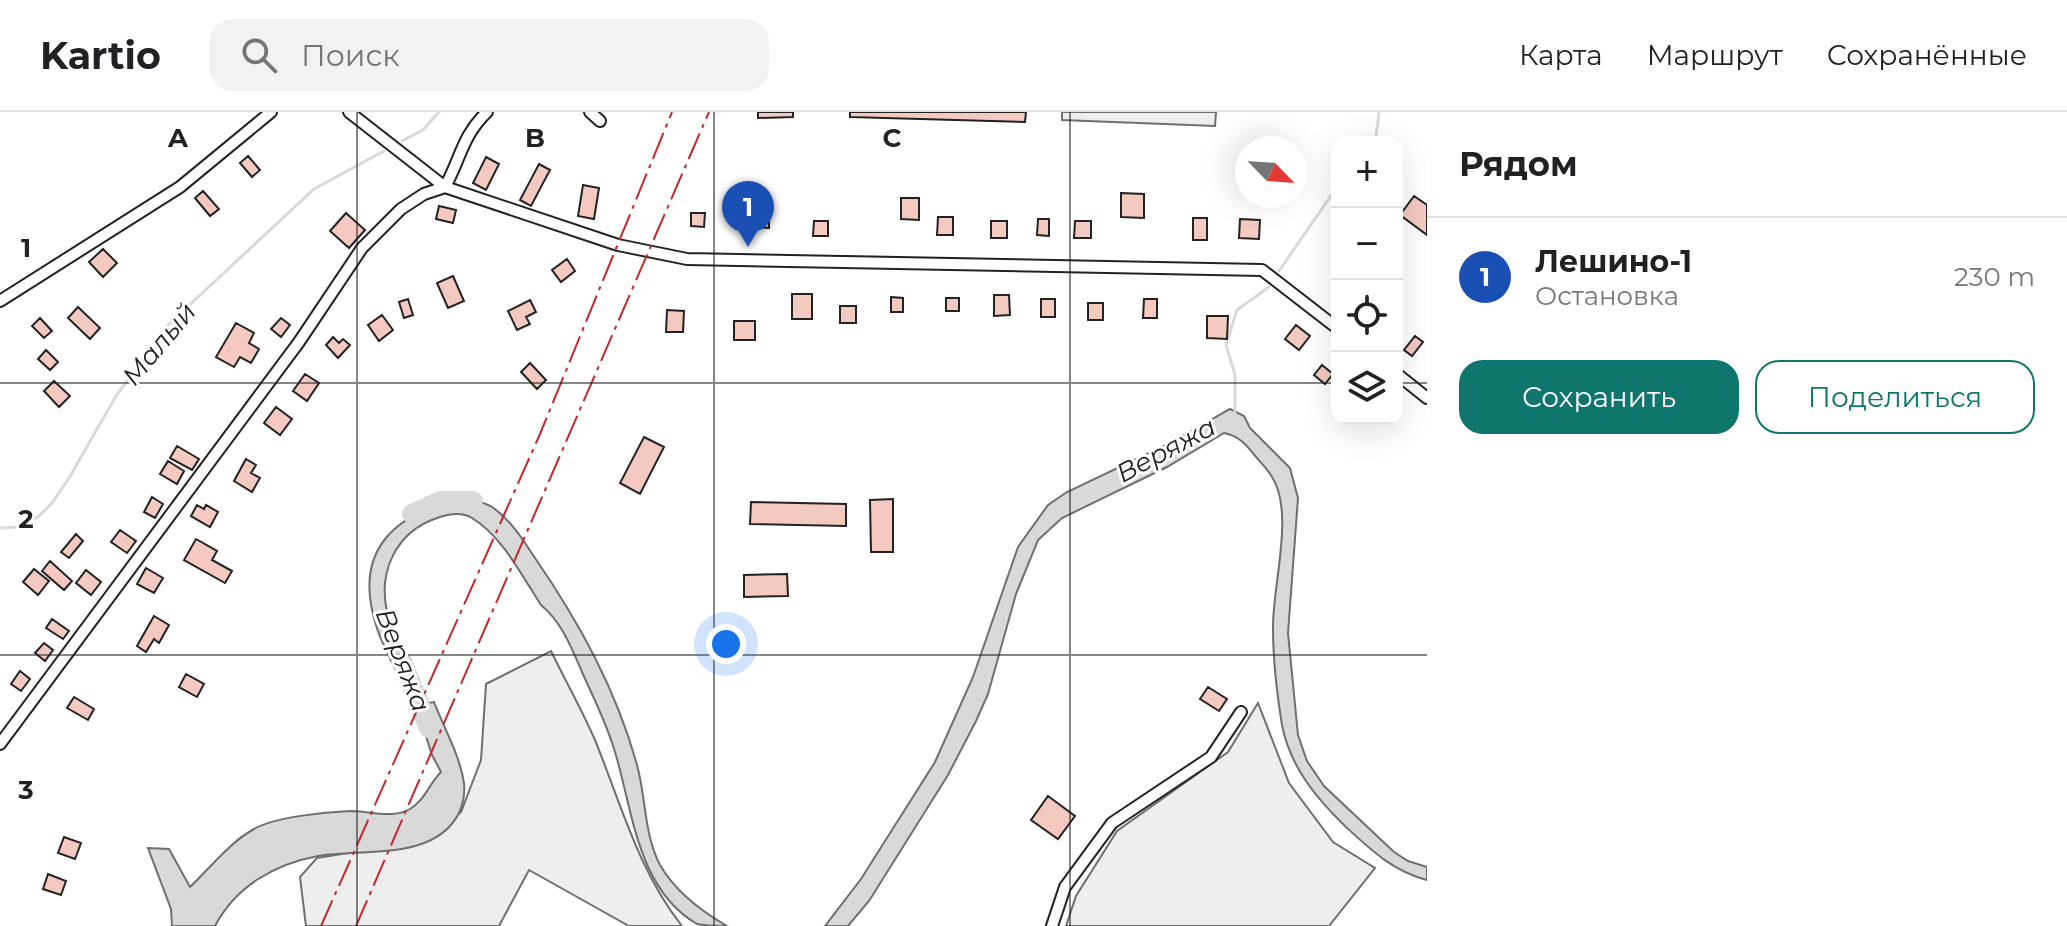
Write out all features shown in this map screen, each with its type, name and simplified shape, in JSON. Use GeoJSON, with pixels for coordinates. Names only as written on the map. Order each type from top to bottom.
{"type":"FeatureCollection","features":[{"type":"Feature","properties":{"kind":"street"},"geometry":{"type":"LineString","coordinates":[[0,301],[180,187],[271,112]]}},
{"type":"Feature","properties":{"kind":"street"},"geometry":{"type":"LineString","coordinates":[[349,112],[445,187],[618,245],[687,259],[1262,270],[1331,323]]}},
{"type":"Feature","properties":{"kind":"street"},"geometry":{"type":"LineString","coordinates":[[0,744],[299,342],[362,248],[401,209],[424,194],[445,187],[465,139],[487,112]]}},
{"type":"Feature","properties":{"kind":"street"},"geometry":{"type":"LineString","coordinates":[[590,112],[600,121]]}},
{"type":"Feature","properties":{"kind":"street"},"geometry":{"type":"LineString","coordinates":[[1403,379],[1427,398]]}},
{"type":"Feature","properties":{"kind":"street"},"geometry":{"type":"LineString","coordinates":[[1052,926],[1065,887],[1112,823],[1211,757],[1241,712]]}},
{"type":"Feature","properties":{"kind":"shaded area"},"geometry":{"type":"Polygon","coordinates":[[[1062,112],[1216,112],[1215,126],[1062,120],[1062,112]]]}},
{"type":"Feature","properties":{"kind":"shaded area"},"geometry":{"type":"Polygon","coordinates":[[[551,651],[595,740],[642,860],[682,926],[629,926],[529,870],[499,926],[306,926],[300,877],[317,858],[422,841],[461,812],[481,760],[486,684],[551,651]]]}},
{"type":"Feature","properties":{"kind":"shaded area"},"geometry":{"type":"Polygon","coordinates":[[[1258,703],[1289,783],[1333,842],[1375,868],[1329,926],[1066,926],[1076,896],[1117,831],[1228,752],[1258,703]]]}},
{"type":"Feature","properties":{"kind":"water"},"geometry":{"type":"Polygon","coordinates":[[[1230,409],[1244,416],[1250,428],[1290,468],[1298,498],[1288,633],[1298,735],[1307,761],[1324,786],[1394,852],[1408,861],[1427,867],[1427,880],[1393,866],[1346,827],[1315,793],[1291,755],[1282,725],[1274,652],[1274,611],[1282,530],[1279,492],[1270,474],[1246,446],[1234,436],[1224,433],[1167,467],[1062,518],[1038,540],[1016,594],[988,694],[948,775],[869,901],[848,926],[825,926],[861,879],[935,762],[973,677],[1018,547],[1048,505],[1067,492],[1170,443],[1230,409]]]}},
{"type":"Feature","properties":{"kind":"water"},"geometry":{"type":"Polygon","coordinates":[[[464,497],[489,505],[505,518],[567,607],[595,657],[628,737],[640,777],[651,841],[660,865],[689,900],[727,926],[697,924],[677,909],[661,891],[640,847],[608,731],[566,636],[541,605],[502,546],[483,526],[468,516],[450,514],[423,524],[401,543],[388,568],[385,582],[387,612],[393,631],[421,685],[404,687],[385,649],[370,598],[370,575],[375,555],[400,524],[418,513],[464,497]]]}},
{"type":"Feature","properties":{"kind":"water"},"geometry":{"type":"Polygon","coordinates":[[[434,702],[464,783],[459,813],[448,829],[415,846],[318,856],[287,865],[245,888],[215,926],[172,926],[171,909],[148,848],[169,849],[190,887],[237,841],[263,825],[314,814],[350,811],[389,814],[410,809],[441,772],[432,755],[416,705],[434,702]]]}},
{"type":"Feature","properties":{"kind":"building"},"geometry":{"type":"Polygon","coordinates":[[[758,112],[793,112],[793,117],[758,118],[758,112]]]}},
{"type":"Feature","properties":{"kind":"building"},"geometry":{"type":"Polygon","coordinates":[[[850,112],[1026,112],[1025,122],[850,117],[850,112]]]}},
{"type":"Feature","properties":{"kind":"building"},"geometry":{"type":"Polygon","coordinates":[[[248,156],[260,170],[252,177],[240,163],[248,156]]]}},
{"type":"Feature","properties":{"kind":"building"},"geometry":{"type":"Polygon","coordinates":[[[486,157],[499,164],[486,190],[473,183],[486,157]]]}},
{"type":"Feature","properties":{"kind":"building"},"geometry":{"type":"Polygon","coordinates":[[[539,164],[550,170],[531,206],[520,200],[539,164]]]}},
{"type":"Feature","properties":{"kind":"building"},"geometry":{"type":"Polygon","coordinates":[[[583,185],[599,188],[594,219],[578,216],[583,185]]]}},
{"type":"Feature","properties":{"kind":"building"},"geometry":{"type":"Polygon","coordinates":[[[203,191],[219,209],[210,216],[195,198],[203,191]]]}},
{"type":"Feature","properties":{"kind":"building"},"geometry":{"type":"Polygon","coordinates":[[[1121,193],[1144,194],[1144,218],[1121,217],[1121,193]]]}},
{"type":"Feature","properties":{"kind":"building"},"geometry":{"type":"Polygon","coordinates":[[[1414,196],[1427,205],[1427,235],[1403,217],[1403,211],[1414,196]]]}},
{"type":"Feature","properties":{"kind":"building"},"geometry":{"type":"Polygon","coordinates":[[[901,198],[919,198],[919,220],[901,219],[901,198]]]}},
{"type":"Feature","properties":{"kind":"building"},"geometry":{"type":"Polygon","coordinates":[[[439,206],[456,210],[453,223],[436,219],[439,206]]]}},
{"type":"Feature","properties":{"kind":"building"},"geometry":{"type":"Polygon","coordinates":[[[752,210],[769,211],[769,228],[751,227],[752,210]]]}},
{"type":"Feature","properties":{"kind":"building"},"geometry":{"type":"Polygon","coordinates":[[[346,213],[365,230],[349,248],[330,231],[346,213]]]}},
{"type":"Feature","properties":{"kind":"building"},"geometry":{"type":"Polygon","coordinates":[[[691,213],[705,213],[704,227],[691,226],[691,213]]]}},
{"type":"Feature","properties":{"kind":"building"},"geometry":{"type":"Polygon","coordinates":[[[938,217],[953,217],[953,235],[937,235],[938,217]]]}},
{"type":"Feature","properties":{"kind":"building"},"geometry":{"type":"Polygon","coordinates":[[[1193,218],[1207,218],[1207,240],[1193,240],[1193,218]]]}},
{"type":"Feature","properties":{"kind":"building"},"geometry":{"type":"Polygon","coordinates":[[[1038,219],[1049,219],[1049,236],[1037,235],[1038,219]]]}},
{"type":"Feature","properties":{"kind":"building"},"geometry":{"type":"Polygon","coordinates":[[[1240,219],[1260,220],[1259,239],[1239,238],[1240,219]]]}},
{"type":"Feature","properties":{"kind":"building"},"geometry":{"type":"Polygon","coordinates":[[[814,221],[828,221],[828,236],[813,236],[814,221]]]}},
{"type":"Feature","properties":{"kind":"building"},"geometry":{"type":"Polygon","coordinates":[[[991,221],[1007,221],[1007,238],[991,238],[991,221]]]}},
{"type":"Feature","properties":{"kind":"building"},"geometry":{"type":"Polygon","coordinates":[[[1075,221],[1091,221],[1091,238],[1074,238],[1075,221]]]}},
{"type":"Feature","properties":{"kind":"building"},"geometry":{"type":"Polygon","coordinates":[[[103,249],[117,263],[103,277],[89,262],[103,249]]]}},
{"type":"Feature","properties":{"kind":"building"},"geometry":{"type":"Polygon","coordinates":[[[567,259],[575,271],[561,282],[552,270],[567,259]]]}},
{"type":"Feature","properties":{"kind":"building"},"geometry":{"type":"Polygon","coordinates":[[[453,276],[464,301],[448,308],[437,283],[453,276]]]}},
{"type":"Feature","properties":{"kind":"building"},"geometry":{"type":"Polygon","coordinates":[[[792,294],[812,294],[812,319],[792,319],[792,294]]]}},
{"type":"Feature","properties":{"kind":"building"},"geometry":{"type":"Polygon","coordinates":[[[994,295],[1009,295],[1010,315],[994,316],[994,295]]]}},
{"type":"Feature","properties":{"kind":"building"},"geometry":{"type":"Polygon","coordinates":[[[891,297],[903,298],[903,312],[891,312],[891,297]]]}},
{"type":"Feature","properties":{"kind":"building"},"geometry":{"type":"Polygon","coordinates":[[[946,298],[959,298],[959,311],[946,311],[946,298]]]}},
{"type":"Feature","properties":{"kind":"building"},"geometry":{"type":"Polygon","coordinates":[[[408,299],[413,315],[404,318],[399,302],[408,299]]]}},
{"type":"Feature","properties":{"kind":"building"},"geometry":{"type":"Polygon","coordinates":[[[1041,299],[1055,299],[1055,317],[1041,317],[1041,299]]]}},
{"type":"Feature","properties":{"kind":"building"},"geometry":{"type":"Polygon","coordinates":[[[1144,299],[1157,299],[1157,318],[1143,318],[1144,299]]]}},
{"type":"Feature","properties":{"kind":"building"},"geometry":{"type":"Polygon","coordinates":[[[530,300],[536,312],[526,317],[530,324],[517,330],[508,311],[530,300]]]}},
{"type":"Feature","properties":{"kind":"building"},"geometry":{"type":"Polygon","coordinates":[[[1088,303],[1103,303],[1103,320],[1088,320],[1088,303]]]}},
{"type":"Feature","properties":{"kind":"building"},"geometry":{"type":"Polygon","coordinates":[[[840,306],[856,306],[856,323],[840,323],[840,306]]]}},
{"type":"Feature","properties":{"kind":"building"},"geometry":{"type":"Polygon","coordinates":[[[78,307],[100,328],[90,339],[68,318],[78,307]]]}},
{"type":"Feature","properties":{"kind":"building"},"geometry":{"type":"Polygon","coordinates":[[[667,310],[684,311],[683,332],[666,332],[667,310]]]}},
{"type":"Feature","properties":{"kind":"building"},"geometry":{"type":"Polygon","coordinates":[[[382,315],[393,330],[379,341],[368,325],[382,315]]]}},
{"type":"Feature","properties":{"kind":"building"},"geometry":{"type":"Polygon","coordinates":[[[1207,316],[1228,316],[1227,339],[1207,338],[1207,316]]]}},
{"type":"Feature","properties":{"kind":"building"},"geometry":{"type":"Polygon","coordinates":[[[40,318],[52,331],[44,338],[32,326],[40,318]]]}},
{"type":"Feature","properties":{"kind":"building"},"geometry":{"type":"Polygon","coordinates":[[[281,318],[290,325],[281,337],[271,329],[281,318]]]}},
{"type":"Feature","properties":{"kind":"building"},"geometry":{"type":"Polygon","coordinates":[[[734,321],[755,321],[755,340],[734,340],[734,321]]]}},
{"type":"Feature","properties":{"kind":"building"},"geometry":{"type":"Polygon","coordinates":[[[236,323],[254,333],[249,343],[259,349],[251,363],[240,357],[234,367],[216,357],[236,323]]]}},
{"type":"Feature","properties":{"kind":"building"},"geometry":{"type":"Polygon","coordinates":[[[1296,325],[1310,336],[1299,350],[1285,339],[1296,325]]]}},
{"type":"Feature","properties":{"kind":"building"},"geometry":{"type":"Polygon","coordinates":[[[1415,336],[1423,342],[1412,356],[1404,350],[1415,336]]]}},
{"type":"Feature","properties":{"kind":"building"},"geometry":{"type":"Polygon","coordinates":[[[333,337],[339,343],[343,339],[350,345],[338,358],[326,345],[333,337]]]}},
{"type":"Feature","properties":{"kind":"building"},"geometry":{"type":"Polygon","coordinates":[[[46,350],[58,362],[50,370],[38,359],[46,350]]]}},
{"type":"Feature","properties":{"kind":"building"},"geometry":{"type":"Polygon","coordinates":[[[530,363],[546,380],[537,389],[521,372],[530,363]]]}},
{"type":"Feature","properties":{"kind":"building"},"geometry":{"type":"Polygon","coordinates":[[[1322,365],[1331,372],[1325,384],[1314,375],[1322,365]]]}},
{"type":"Feature","properties":{"kind":"building"},"geometry":{"type":"Polygon","coordinates":[[[305,374],[319,383],[307,401],[293,391],[305,374]]]}},
{"type":"Feature","properties":{"kind":"building"},"geometry":{"type":"Polygon","coordinates":[[[54,381],[70,396],[59,407],[44,391],[54,381]]]}},
{"type":"Feature","properties":{"kind":"building"},"geometry":{"type":"Polygon","coordinates":[[[276,407],[292,419],[280,435],[264,423],[276,407]]]}},
{"type":"Feature","properties":{"kind":"building"},"geometry":{"type":"Polygon","coordinates":[[[644,437],[664,447],[640,494],[620,483],[644,437]]]}},
{"type":"Feature","properties":{"kind":"building"},"geometry":{"type":"Polygon","coordinates":[[[177,446],[199,459],[192,470],[170,458],[177,446]]]}},
{"type":"Feature","properties":{"kind":"building"},"geometry":{"type":"Polygon","coordinates":[[[246,459],[256,465],[251,473],[260,478],[252,492],[234,481],[246,459]]]}},
{"type":"Feature","properties":{"kind":"building"},"geometry":{"type":"Polygon","coordinates":[[[168,461],[184,471],[177,484],[160,474],[168,461]]]}},
{"type":"Feature","properties":{"kind":"building"},"geometry":{"type":"Polygon","coordinates":[[[152,497],[163,504],[155,518],[144,512],[152,497]]]}},
{"type":"Feature","properties":{"kind":"building"},"geometry":{"type":"Polygon","coordinates":[[[893,499],[893,552],[871,552],[870,500],[893,499]]]}},
{"type":"Feature","properties":{"kind":"building"},"geometry":{"type":"Polygon","coordinates":[[[751,502],[846,504],[846,526],[750,524],[751,502]]]}},
{"type":"Feature","properties":{"kind":"building"},"geometry":{"type":"Polygon","coordinates":[[[197,505],[204,509],[206,505],[218,512],[210,527],[191,516],[197,505]]]}},
{"type":"Feature","properties":{"kind":"building"},"geometry":{"type":"Polygon","coordinates":[[[120,530],[136,541],[127,553],[111,542],[120,530]]]}},
{"type":"Feature","properties":{"kind":"building"},"geometry":{"type":"Polygon","coordinates":[[[76,534],[83,541],[69,558],[61,552],[76,534]]]}},
{"type":"Feature","properties":{"kind":"building"},"geometry":{"type":"Polygon","coordinates":[[[196,539],[217,551],[212,560],[232,571],[225,583],[184,560],[196,539]]]}},
{"type":"Feature","properties":{"kind":"building"},"geometry":{"type":"Polygon","coordinates":[[[50,561],[72,581],[64,590],[42,571],[50,561]]]}},
{"type":"Feature","properties":{"kind":"building"},"geometry":{"type":"Polygon","coordinates":[[[146,568],[163,578],[154,593],[137,584],[146,568]]]}},
{"type":"Feature","properties":{"kind":"building"},"geometry":{"type":"Polygon","coordinates":[[[34,569],[49,581],[38,595],[23,582],[34,569]]]}},
{"type":"Feature","properties":{"kind":"building"},"geometry":{"type":"Polygon","coordinates":[[[86,570],[101,582],[91,595],[76,583],[86,570]]]}},
{"type":"Feature","properties":{"kind":"building"},"geometry":{"type":"Polygon","coordinates":[[[787,574],[788,596],[744,597],[744,575],[787,574]]]}},
{"type":"Feature","properties":{"kind":"building"},"geometry":{"type":"Polygon","coordinates":[[[154,616],[169,625],[159,643],[154,639],[146,652],[137,646],[154,616]]]}},
{"type":"Feature","properties":{"kind":"building"},"geometry":{"type":"Polygon","coordinates":[[[52,619],[69,631],[63,639],[46,628],[52,619]]]}},
{"type":"Feature","properties":{"kind":"building"},"geometry":{"type":"Polygon","coordinates":[[[44,643],[53,650],[45,661],[35,653],[44,643]]]}},
{"type":"Feature","properties":{"kind":"building"},"geometry":{"type":"Polygon","coordinates":[[[20,671],[30,679],[21,691],[11,684],[20,671]]]}},
{"type":"Feature","properties":{"kind":"building"},"geometry":{"type":"Polygon","coordinates":[[[186,674],[204,684],[197,697],[179,687],[186,674]]]}},
{"type":"Feature","properties":{"kind":"building"},"geometry":{"type":"Polygon","coordinates":[[[1208,687],[1227,699],[1219,711],[1200,699],[1208,687]]]}},
{"type":"Feature","properties":{"kind":"building"},"geometry":{"type":"Polygon","coordinates":[[[74,697],[94,709],[88,720],[67,708],[74,697]]]}},
{"type":"Feature","properties":{"kind":"building"},"geometry":{"type":"Polygon","coordinates":[[[1048,796],[1075,816],[1058,839],[1031,820],[1048,796]]]}},
{"type":"Feature","properties":{"kind":"building"},"geometry":{"type":"Polygon","coordinates":[[[64,837],[81,843],[75,859],[58,853],[64,837]]]}},
{"type":"Feature","properties":{"kind":"building"},"geometry":{"type":"Polygon","coordinates":[[[48,874],[66,881],[61,895],[43,889],[48,874]]]}},
{"type":"Feature","properties":{"kind":"waterway","name":"Малый"},"geometry":{"type":"LineString","coordinates":[[402,141],[423,130],[439,112]]}},
{"type":"Feature","properties":{"kind":"waterway"},"geometry":{"type":"LineString","coordinates":[[1376,136],[1379,112]]}},
{"type":"Feature","properties":{"kind":"waterway","name":"Малый"},"geometry":{"type":"LineString","coordinates":[[0,528],[17,527],[38,517],[52,503],[116,396],[169,324],[314,189],[384,151]]}},
{"type":"Feature","properties":{"kind":"waterway"},"geometry":{"type":"LineString","coordinates":[[1279,271],[1331,196]]}},
{"type":"Feature","properties":{"kind":"waterway"},"geometry":{"type":"LineString","coordinates":[[1235,412],[1235,375],[1226,345],[1237,310],[1269,287]]}},
{"type":"Feature","properties":{"kind":"waterway","name":"Веряжа"},"geometry":{"type":"LineString","coordinates":[[412,514],[441,501],[473,501]]}},
{"type":"Feature","properties":{"kind":"waterway","name":"Веряжа"},"geometry":{"type":"LineString","coordinates":[[402,661],[429,728]]}},
{"type":"Feature","properties":{"kind":"power"},"geometry":{"type":"LineString","coordinates":[[321,926],[540,434],[672,112]]}},
{"type":"Feature","properties":{"kind":"power"},"geometry":{"type":"LineString","coordinates":[[356,926],[709,112]]}},
{"type":"Feature","properties":{"kind":"place","name":"Лешино-1"},"geometry":{"type":"Point","coordinates":[748,247]}}]}
